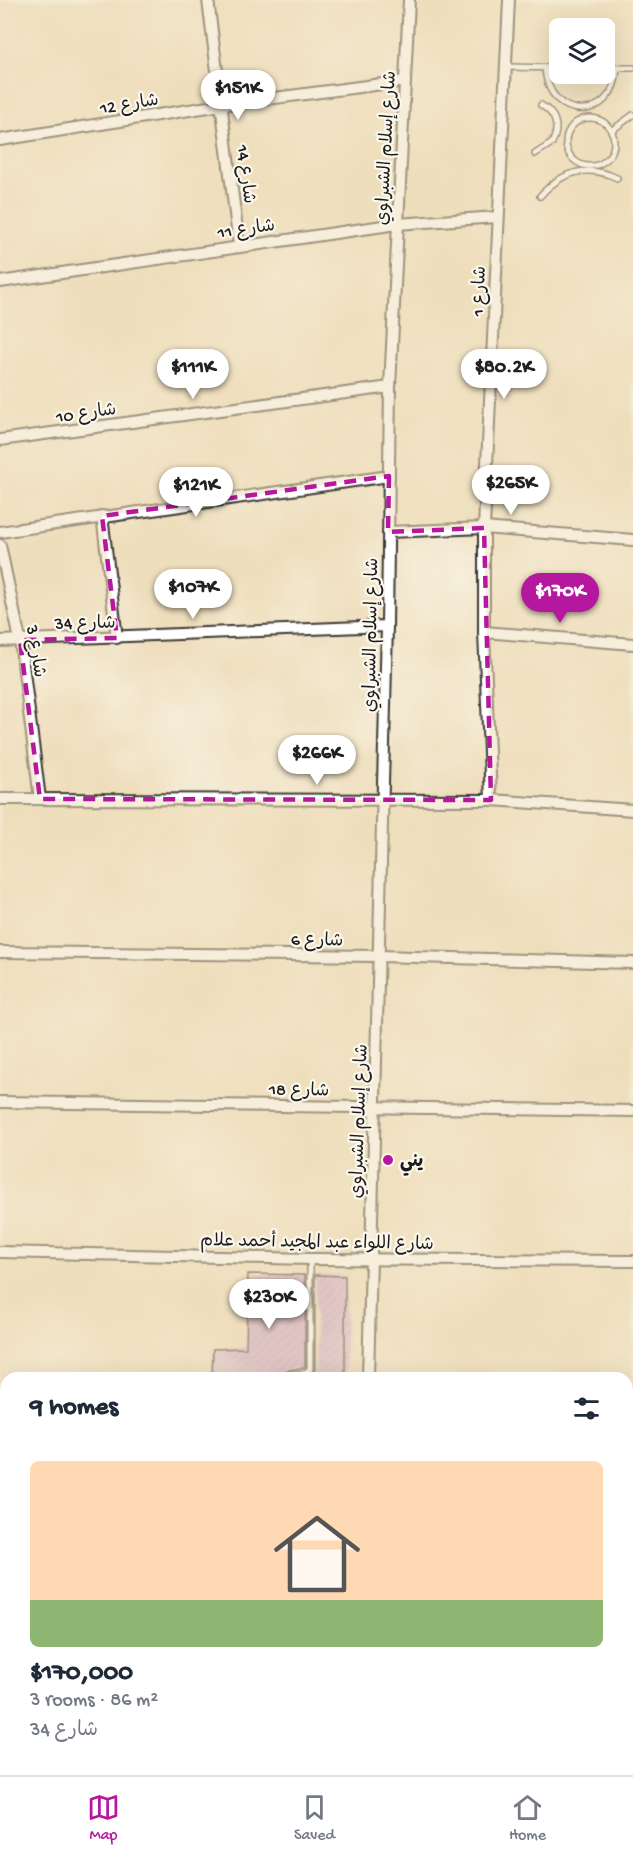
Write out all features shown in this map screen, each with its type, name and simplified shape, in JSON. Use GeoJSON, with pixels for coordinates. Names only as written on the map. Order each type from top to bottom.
{"type":"FeatureCollection","features":[{"type":"Feature","properties":{"kind":"street","name":"شارع 14"},"geometry":{"type":"LineString","coordinates":[[208,0],[239,245]]}},
{"type":"Feature","properties":{"kind":"street","name":"شارع إسلام الشبراوي"},"geometry":{"type":"LineString","coordinates":[[368,1372],[387,626],[390,387],[409,0]]}},
{"type":"Feature","properties":{"kind":"street","name":"شارع 1"},"geometry":{"type":"LineString","coordinates":[[490,800],[484,632],[484,528],[509,0]]}},
{"type":"Feature","properties":{"kind":"street","name":"شارع 12"},"geometry":{"type":"LineString","coordinates":[[0,140],[221,105],[405,81]]}},
{"type":"Feature","properties":{"kind":"street","name":"شارع 11"},"geometry":{"type":"LineString","coordinates":[[0,282],[239,245],[397,224],[498,217]]}},
{"type":"Feature","properties":{"kind":"street","name":"شارع 10"},"geometry":{"type":"LineString","coordinates":[[0,440],[390,387]]}},
{"type":"Feature","properties":{"kind":"street"},"geometry":{"type":"LineString","coordinates":[[0,532],[389,476]]}},
{"type":"Feature","properties":{"kind":"street"},"geometry":{"type":"LineString","coordinates":[[102,516],[117,638]]}},
{"type":"Feature","properties":{"kind":"street"},"geometry":{"type":"LineString","coordinates":[[388,532],[484,528],[633,540]]}},
{"type":"Feature","properties":{"kind":"street","name":"شارع 3"},"geometry":{"type":"LineString","coordinates":[[0,544],[20,640],[40,799]]}},
{"type":"Feature","properties":{"kind":"street","name":"شارع 34"},"geometry":{"type":"LineString","coordinates":[[0,640],[117,638],[387,626]]}},
{"type":"Feature","properties":{"kind":"street"},"geometry":{"type":"LineString","coordinates":[[484,632],[633,644]]}},
{"type":"Feature","properties":{"kind":"street"},"geometry":{"type":"LineString","coordinates":[[0,799],[490,800],[633,810]]}},
{"type":"Feature","properties":{"kind":"street","name":"شارع 6"},"geometry":{"type":"LineString","coordinates":[[0,952],[378,956],[633,963]]}},
{"type":"Feature","properties":{"kind":"street","name":"شارع 18"},"geometry":{"type":"LineString","coordinates":[[0,1102],[633,1111]]}},
{"type":"Feature","properties":{"kind":"street","name":"شارع اللواء عبد المجيد أحمد علام"},"geometry":{"type":"LineString","coordinates":[[0,1252],[310,1259],[633,1261]]}},
{"type":"Feature","properties":{"kind":"lane"},"geometry":{"type":"LineString","coordinates":[[506,67],[549,68]]}},
{"type":"Feature","properties":{"kind":"lane"},"geometry":{"type":"LineString","coordinates":[[545,68],[545,82],[551,95],[562,104],[575,110],[589,109],[601,104],[611,94],[616,82],[617,68],[633,68]]}},
{"type":"Feature","properties":{"kind":"lane"},"geometry":{"type":"LineString","coordinates":[[535,154],[552,143],[557,129],[553,114],[541,105]]}},
{"type":"Feature","properties":{"kind":"lane"},"geometry":{"type":"LineString","coordinates":[[589,109],[589,118]]}},
{"type":"Feature","properties":{"kind":"lane"},"geometry":{"type":"LineString","coordinates":[[611,131],[633,115]]}},
{"type":"Feature","properties":{"kind":"lane"},"geometry":{"type":"LineString","coordinates":[[540,195],[562,176],[590,168],[602,163],[610,154],[614,142],[611,131],[602,121],[589,118],[577,122],[569,130],[566,142],[569,154],[578,163],[590,168],[617,178]]}},
{"type":"Feature","properties":{"kind":"lane"},"geometry":{"type":"LineString","coordinates":[[557,129],[569,130]]}},
{"type":"Feature","properties":{"kind":"lane"},"geometry":{"type":"LineString","coordinates":[[306,1372],[310,1369],[310,1259]]}},
{"type":"Feature","properties":{"kind":"highlighted area"},"geometry":{"type":"Polygon","coordinates":[[[389,476],[388,532],[484,528],[491,800],[40,799],[20,640],[117,638],[102,516],[389,476]]]}},
{"type":"Feature","properties":{"kind":"building"},"geometry":{"type":"Polygon","coordinates":[[[248,1274],[305,1275],[305,1367],[283,1372],[212,1372],[213,1349],[246,1348],[248,1274]]]}},
{"type":"Feature","properties":{"kind":"building"},"geometry":{"type":"Polygon","coordinates":[[[315,1275],[345,1276],[345,1372],[313,1372],[315,1370],[315,1275]]]}},
{"type":"Feature","properties":{"kind":"place","name":"يني"},"geometry":{"type":"Point","coordinates":[388,1160]}}]}
